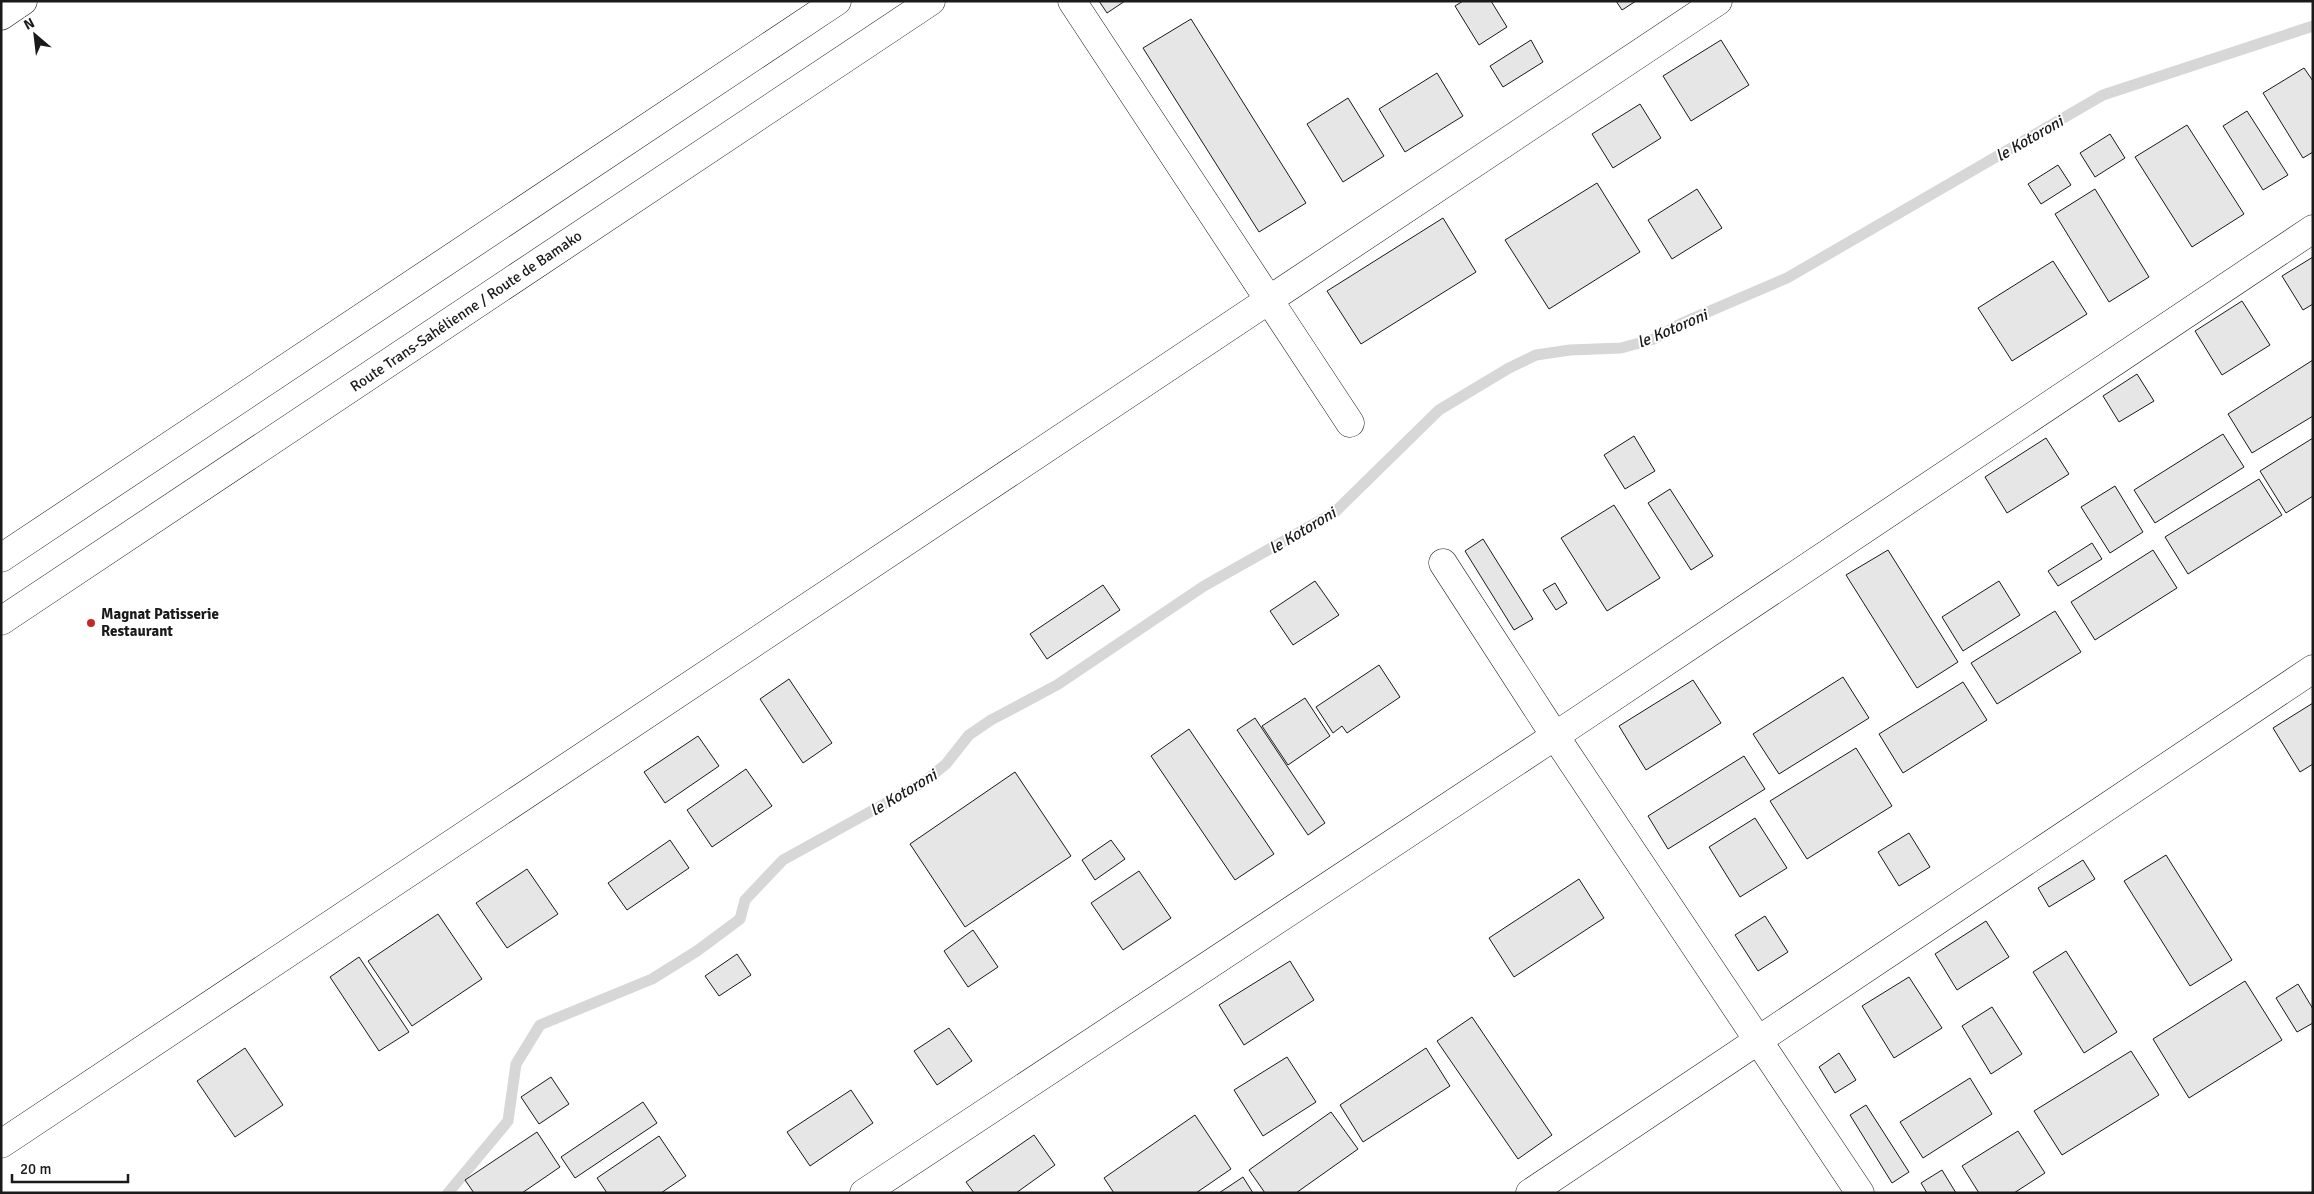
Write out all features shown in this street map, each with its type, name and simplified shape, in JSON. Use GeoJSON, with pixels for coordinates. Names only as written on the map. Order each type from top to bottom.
{"type":"FeatureCollection","features":[{"type":"Feature","properties":{"kind":"main road"},"geometry":{"type":"LineString","coordinates":[[1,16],[23,1]]}},
{"type":"Feature","properties":{"kind":"main road"},"geometry":{"type":"LineString","coordinates":[[1,558],[837,1]]}},
{"type":"Feature","properties":{"kind":"main road","name":"Route Trans-Sahélienne / Route de Bamako"},"geometry":{"type":"LineString","coordinates":[[1,621],[931,1]]}},
{"type":"Feature","properties":{"kind":"main road"},"geometry":{"type":"LineString","coordinates":[[1072,1],[1270,298],[1350,422]]}},
{"type":"Feature","properties":{"kind":"main road"},"geometry":{"type":"LineString","coordinates":[[1,1144],[1718,1]]}},
{"type":"Feature","properties":{"kind":"main road"},"geometry":{"type":"LineString","coordinates":[[864,1193],[1555,736],[2313,229]]}},
{"type":"Feature","properties":{"kind":"main road"},"geometry":{"type":"LineString","coordinates":[[1443,563],[1555,736],[1860,1193]]}},
{"type":"Feature","properties":{"kind":"main road"},"geometry":{"type":"LineString","coordinates":[[1530,1193],[2313,669]]}},
{"type":"Feature","properties":{"kind":"building"},"geometry":{"type":"Polygon","coordinates":[[[1099,1],[1125,1],[1107,13],[1099,1]]]}},
{"type":"Feature","properties":{"kind":"building"},"geometry":{"type":"Polygon","coordinates":[[[1463,1],[1491,1],[1507,27],[1479,45],[1455,6],[1463,1]]]}},
{"type":"Feature","properties":{"kind":"building"},"geometry":{"type":"Polygon","coordinates":[[[1616,1],[1636,1],[1622,10],[1616,1]]]}},
{"type":"Feature","properties":{"kind":"building"},"geometry":{"type":"Polygon","coordinates":[[[1191,19],[1306,203],[1259,232],[1143,48],[1191,19]]]}},
{"type":"Feature","properties":{"kind":"building"},"geometry":{"type":"Polygon","coordinates":[[[1531,40],[1543,62],[1503,87],[1490,66],[1531,40]]]}},
{"type":"Feature","properties":{"kind":"building"},"geometry":{"type":"Polygon","coordinates":[[[1721,40],[1749,85],[1691,121],[1663,76],[1721,40]]]}},
{"type":"Feature","properties":{"kind":"building"},"geometry":{"type":"Polygon","coordinates":[[[2304,68],[2313,81],[2313,152],[2303,158],[2263,93],[2304,68]]]}},
{"type":"Feature","properties":{"kind":"building"},"geometry":{"type":"Polygon","coordinates":[[[1437,73],[1463,116],[1405,152],[1379,109],[1437,73]]]}},
{"type":"Feature","properties":{"kind":"building"},"geometry":{"type":"Polygon","coordinates":[[[1348,98],[1384,156],[1343,182],[1307,124],[1348,98]]]}},
{"type":"Feature","properties":{"kind":"building"},"geometry":{"type":"Polygon","coordinates":[[[1640,104],[1661,138],[1613,168],[1592,134],[1640,104]]]}},
{"type":"Feature","properties":{"kind":"building"},"geometry":{"type":"Polygon","coordinates":[[[2247,111],[2288,175],[2263,190],[2223,126],[2247,111]]]}},
{"type":"Feature","properties":{"kind":"building"},"geometry":{"type":"Polygon","coordinates":[[[2187,125],[2244,214],[2192,247],[2135,157],[2187,125]]]}},
{"type":"Feature","properties":{"kind":"building"},"geometry":{"type":"Polygon","coordinates":[[[2110,134],[2125,158],[2095,177],[2080,153],[2110,134]]]}},
{"type":"Feature","properties":{"kind":"building"},"geometry":{"type":"Polygon","coordinates":[[[2058,165],[2071,185],[2041,204],[2028,184],[2058,165]]]}},
{"type":"Feature","properties":{"kind":"building"},"geometry":{"type":"Polygon","coordinates":[[[1597,183],[1640,252],[1549,309],[1505,240],[1597,183]]]}},
{"type":"Feature","properties":{"kind":"building"},"geometry":{"type":"Polygon","coordinates":[[[1697,189],[1722,228],[1672,259],[1648,220],[1697,189]]]}},
{"type":"Feature","properties":{"kind":"building"},"geometry":{"type":"Polygon","coordinates":[[[2095,189],[2149,277],[2109,302],[2055,214],[2095,189]]]}},
{"type":"Feature","properties":{"kind":"building"},"geometry":{"type":"Polygon","coordinates":[[[1443,218],[1476,272],[1361,344],[1327,291],[1443,218]]]}},
{"type":"Feature","properties":{"kind":"building"},"geometry":{"type":"Polygon","coordinates":[[[2313,257],[2313,304],[2303,310],[2282,276],[2313,257]]]}},
{"type":"Feature","properties":{"kind":"building"},"geometry":{"type":"Polygon","coordinates":[[[2053,261],[2087,314],[2012,361],[1978,308],[2053,261]]]}},
{"type":"Feature","properties":{"kind":"building"},"geometry":{"type":"Polygon","coordinates":[[[2242,301],[2270,345],[2222,375],[2195,331],[2242,301]]]}},
{"type":"Feature","properties":{"kind":"building"},"geometry":{"type":"Polygon","coordinates":[[[2313,360],[2313,416],[2252,453],[2228,414],[2313,360]]]}},
{"type":"Feature","properties":{"kind":"building"},"geometry":{"type":"Polygon","coordinates":[[[2137,374],[2154,401],[2119,422],[2103,396],[2137,374]]]}},
{"type":"Feature","properties":{"kind":"building"},"geometry":{"type":"Polygon","coordinates":[[[2223,434],[2244,467],[2155,523],[2134,490],[2223,434]]]}},
{"type":"Feature","properties":{"kind":"building"},"geometry":{"type":"Polygon","coordinates":[[[1634,436],[1655,471],[1625,489],[1604,455],[1634,436]]]}},
{"type":"Feature","properties":{"kind":"building"},"geometry":{"type":"Polygon","coordinates":[[[2046,438],[2069,474],[2007,513],[1985,477],[2046,438]]]}},
{"type":"Feature","properties":{"kind":"building"},"geometry":{"type":"Polygon","coordinates":[[[2313,438],[2313,496],[2286,513],[2260,471],[2313,438]]]}},
{"type":"Feature","properties":{"kind":"building"},"geometry":{"type":"Polygon","coordinates":[[[2259,479],[2282,515],[2188,574],[2165,537],[2259,479]]]}},
{"type":"Feature","properties":{"kind":"building"},"geometry":{"type":"Polygon","coordinates":[[[2115,486],[2143,532],[2110,553],[2081,507],[2115,486]]]}},
{"type":"Feature","properties":{"kind":"building"},"geometry":{"type":"Polygon","coordinates":[[[1670,489],[1713,556],[1691,570],[1648,503],[1670,489]]]}},
{"type":"Feature","properties":{"kind":"building"},"geometry":{"type":"Polygon","coordinates":[[[1614,505],[1660,578],[1607,611],[1561,538],[1614,505]]]}},
{"type":"Feature","properties":{"kind":"building"},"geometry":{"type":"Polygon","coordinates":[[[1483,539],[1533,619],[1514,630],[1465,551],[1483,539]]]}},
{"type":"Feature","properties":{"kind":"building"},"geometry":{"type":"Polygon","coordinates":[[[2092,543],[2102,559],[2058,586],[2048,571],[2092,543]]]}},
{"type":"Feature","properties":{"kind":"building"},"geometry":{"type":"Polygon","coordinates":[[[1888,550],[1958,662],[1917,688],[1846,575],[1888,550]]]}},
{"type":"Feature","properties":{"kind":"building"},"geometry":{"type":"Polygon","coordinates":[[[2153,550],[2177,588],[2095,640],[2071,602],[2153,550]]]}},
{"type":"Feature","properties":{"kind":"building"},"geometry":{"type":"Polygon","coordinates":[[[1315,581],[1339,615],[1293,645],[1270,611],[1315,581]]]}},
{"type":"Feature","properties":{"kind":"building"},"geometry":{"type":"Polygon","coordinates":[[[1999,581],[2020,615],[1963,651],[1942,617],[1999,581]]]}},
{"type":"Feature","properties":{"kind":"building"},"geometry":{"type":"Polygon","coordinates":[[[1555,583],[1567,603],[1556,610],[1543,590],[1555,583]]]}},
{"type":"Feature","properties":{"kind":"building"},"geometry":{"type":"Polygon","coordinates":[[[1103,585],[1120,610],[1047,659],[1030,634],[1103,585]]]}},
{"type":"Feature","properties":{"kind":"building"},"geometry":{"type":"Polygon","coordinates":[[[2055,611],[2081,652],[1997,704],[1971,663],[2055,611]]]}},
{"type":"Feature","properties":{"kind":"building"},"geometry":{"type":"Polygon","coordinates":[[[1379,665],[1400,697],[1347,733],[1342,726],[1333,733],[1316,707],[1379,665]]]}},
{"type":"Feature","properties":{"kind":"building"},"geometry":{"type":"Polygon","coordinates":[[[1843,677],[1869,718],[1779,774],[1753,734],[1843,677]]]}},
{"type":"Feature","properties":{"kind":"building"},"geometry":{"type":"Polygon","coordinates":[[[789,679],[832,743],[803,763],[760,699],[789,679]]]}},
{"type":"Feature","properties":{"kind":"building"},"geometry":{"type":"Polygon","coordinates":[[[1693,680],[1721,723],[1646,770],[1619,726],[1693,680]]]}},
{"type":"Feature","properties":{"kind":"building"},"geometry":{"type":"Polygon","coordinates":[[[1963,682],[1987,720],[1903,773],[1879,734],[1963,682]]]}},
{"type":"Feature","properties":{"kind":"building"},"geometry":{"type":"Polygon","coordinates":[[[1305,698],[1330,736],[1288,765],[1262,726],[1305,698]]]}},
{"type":"Feature","properties":{"kind":"building"},"geometry":{"type":"Polygon","coordinates":[[[2313,703],[2313,764],[2300,772],[2273,728],[2313,703]]]}},
{"type":"Feature","properties":{"kind":"building"},"geometry":{"type":"Polygon","coordinates":[[[1255,718],[1325,823],[1308,835],[1237,730],[1255,718]]]}},
{"type":"Feature","properties":{"kind":"building"},"geometry":{"type":"Polygon","coordinates":[[[1189,729],[1274,854],[1235,880],[1151,756],[1189,729]]]}},
{"type":"Feature","properties":{"kind":"building"},"geometry":{"type":"Polygon","coordinates":[[[698,736],[719,766],[665,803],[644,772],[698,736]]]}},
{"type":"Feature","properties":{"kind":"building"},"geometry":{"type":"Polygon","coordinates":[[[1856,748],[1892,806],[1807,859],[1770,801],[1856,748]]]}},
{"type":"Feature","properties":{"kind":"building"},"geometry":{"type":"Polygon","coordinates":[[[1744,756],[1765,789],[1668,849],[1648,816],[1744,756]]]}},
{"type":"Feature","properties":{"kind":"building"},"geometry":{"type":"Polygon","coordinates":[[[746,769],[772,806],[712,847],[687,810],[746,769]]]}},
{"type":"Feature","properties":{"kind":"building"},"geometry":{"type":"Polygon","coordinates":[[[1015,772],[1071,856],[965,927],[910,844],[1015,772]]]}},
{"type":"Feature","properties":{"kind":"building"},"geometry":{"type":"Polygon","coordinates":[[[1755,818],[1787,868],[1740,897],[1709,847],[1755,818]]]}},
{"type":"Feature","properties":{"kind":"building"},"geometry":{"type":"Polygon","coordinates":[[[1909,833],[1930,867],[1899,886],[1878,852],[1909,833]]]}},
{"type":"Feature","properties":{"kind":"building"},"geometry":{"type":"Polygon","coordinates":[[[670,840],[689,868],[627,910],[608,883],[670,840]]]}},
{"type":"Feature","properties":{"kind":"building"},"geometry":{"type":"Polygon","coordinates":[[[1111,840],[1125,859],[1095,880],[1082,860],[1111,840]]]}},
{"type":"Feature","properties":{"kind":"building"},"geometry":{"type":"Polygon","coordinates":[[[2166,855],[2232,960],[2190,986],[2124,881],[2166,855]]]}},
{"type":"Feature","properties":{"kind":"building"},"geometry":{"type":"Polygon","coordinates":[[[2083,860],[2095,879],[2049,907],[2038,888],[2083,860]]]}},
{"type":"Feature","properties":{"kind":"building"},"geometry":{"type":"Polygon","coordinates":[[[527,869],[558,914],[507,948],[476,903],[527,869]]]}},
{"type":"Feature","properties":{"kind":"building"},"geometry":{"type":"Polygon","coordinates":[[[1139,871],[1171,918],[1123,950],[1091,903],[1139,871]]]}},
{"type":"Feature","properties":{"kind":"building"},"geometry":{"type":"Polygon","coordinates":[[[1579,879],[1604,918],[1514,977],[1489,938],[1579,879]]]}},
{"type":"Feature","properties":{"kind":"building"},"geometry":{"type":"Polygon","coordinates":[[[438,914],[482,979],[412,1026],[368,961],[438,914]]]}},
{"type":"Feature","properties":{"kind":"building"},"geometry":{"type":"Polygon","coordinates":[[[1765,916],[1788,952],[1758,971],[1735,935],[1765,916]]]}},
{"type":"Feature","properties":{"kind":"building"},"geometry":{"type":"Polygon","coordinates":[[[1986,921],[2009,957],[1957,990],[1935,954],[1986,921]]]}},
{"type":"Feature","properties":{"kind":"building"},"geometry":{"type":"Polygon","coordinates":[[[973,930],[998,967],[968,987],[944,951],[973,930]]]}},
{"type":"Feature","properties":{"kind":"building"},"geometry":{"type":"Polygon","coordinates":[[[2066,951],[2117,1032],[2084,1053],[2033,972],[2066,951]]]}},
{"type":"Feature","properties":{"kind":"building"},"geometry":{"type":"Polygon","coordinates":[[[737,954],[751,975],[719,996],[705,976],[737,954]]]}},
{"type":"Feature","properties":{"kind":"building"},"geometry":{"type":"Polygon","coordinates":[[[359,957],[409,1032],[379,1051],[330,977],[359,957]]]}},
{"type":"Feature","properties":{"kind":"building"},"geometry":{"type":"Polygon","coordinates":[[[1290,961],[1314,1000],[1244,1045],[1219,1005],[1290,961]]]}},
{"type":"Feature","properties":{"kind":"building"},"geometry":{"type":"Polygon","coordinates":[[[1909,977],[1942,1028],[1894,1058],[1862,1006],[1909,977]]]}},
{"type":"Feature","properties":{"kind":"building"},"geometry":{"type":"Polygon","coordinates":[[[2245,981],[2282,1040],[2189,1098],[2153,1039],[2245,981]]]}},
{"type":"Feature","properties":{"kind":"building"},"geometry":{"type":"Polygon","coordinates":[[[2298,984],[2313,1009],[2313,1023],[2297,1032],[2276,998],[2298,984]]]}},
{"type":"Feature","properties":{"kind":"building"},"geometry":{"type":"Polygon","coordinates":[[[1992,1007],[2022,1054],[1991,1074],[1962,1026],[1992,1007]]]}},
{"type":"Feature","properties":{"kind":"building"},"geometry":{"type":"Polygon","coordinates":[[[1472,1017],[1552,1135],[1518,1159],[1437,1041],[1472,1017]]]}},
{"type":"Feature","properties":{"kind":"building"},"geometry":{"type":"Polygon","coordinates":[[[949,1028],[972,1061],[937,1085],[914,1051],[949,1028]]]}},
{"type":"Feature","properties":{"kind":"building"},"geometry":{"type":"Polygon","coordinates":[[[245,1048],[283,1105],[235,1137],[197,1081],[245,1048]]]}},
{"type":"Feature","properties":{"kind":"building"},"geometry":{"type":"Polygon","coordinates":[[[1426,1048],[1450,1086],[1363,1142],[1340,1105],[1426,1048]]]}},
{"type":"Feature","properties":{"kind":"building"},"geometry":{"type":"Polygon","coordinates":[[[2131,1051],[2159,1095],[2062,1155],[2034,1111],[2131,1051]]]}},
{"type":"Feature","properties":{"kind":"building"},"geometry":{"type":"Polygon","coordinates":[[[1839,1053],[1856,1080],[1835,1093],[1819,1067],[1839,1053]]]}},
{"type":"Feature","properties":{"kind":"building"},"geometry":{"type":"Polygon","coordinates":[[[1287,1057],[1316,1102],[1263,1136],[1234,1090],[1287,1057]]]}},
{"type":"Feature","properties":{"kind":"building"},"geometry":{"type":"Polygon","coordinates":[[[551,1077],[569,1104],[539,1124],[521,1097],[551,1077]]]}},
{"type":"Feature","properties":{"kind":"building"},"geometry":{"type":"Polygon","coordinates":[[[1970,1078],[1992,1114],[1923,1158],[1900,1122],[1970,1078]]]}},
{"type":"Feature","properties":{"kind":"building"},"geometry":{"type":"Polygon","coordinates":[[[851,1090],[873,1123],[810,1166],[787,1132],[851,1090]]]}},
{"type":"Feature","properties":{"kind":"building"},"geometry":{"type":"Polygon","coordinates":[[[643,1102],[657,1123],[575,1178],[561,1157],[643,1102]]]}},
{"type":"Feature","properties":{"kind":"building"},"geometry":{"type":"Polygon","coordinates":[[[1866,1105],[1909,1172],[1892,1183],[1850,1115],[1866,1105]]]}},
{"type":"Feature","properties":{"kind":"building"},"geometry":{"type":"Polygon","coordinates":[[[1331,1112],[1358,1149],[1296,1193],[1265,1193],[1249,1170],[1331,1112]]]}},
{"type":"Feature","properties":{"kind":"building"},"geometry":{"type":"Polygon","coordinates":[[[1195,1115],[1231,1169],[1196,1193],[1114,1193],[1104,1178],[1195,1115]]]}},
{"type":"Feature","properties":{"kind":"building"},"geometry":{"type":"Polygon","coordinates":[[[2018,1131],[2045,1173],[2014,1193],[1979,1193],[1962,1166],[2018,1131]]]}},
{"type":"Feature","properties":{"kind":"building"},"geometry":{"type":"Polygon","coordinates":[[[537,1132],[560,1167],[522,1193],[474,1193],[465,1180],[537,1132]]]}},
{"type":"Feature","properties":{"kind":"building"},"geometry":{"type":"Polygon","coordinates":[[[1034,1135],[1055,1165],[1016,1193],[974,1193],[966,1182],[1034,1135]]]}},
{"type":"Feature","properties":{"kind":"building"},"geometry":{"type":"Polygon","coordinates":[[[659,1136],[686,1176],[661,1193],[607,1193],[597,1178],[659,1136]]]}},
{"type":"Feature","properties":{"kind":"building"},"geometry":{"type":"Polygon","coordinates":[[[1942,1170],[1956,1193],[1927,1193],[1921,1183],[1942,1170]]]}},
{"type":"Feature","properties":{"kind":"building"},"geometry":{"type":"Polygon","coordinates":[[[1243,1177],[1253,1193],[1219,1193],[1243,1177]]]}},
{"type":"Feature","properties":{"kind":"waterway","name":"le Kotoroni"},"geometry":{"type":"LineString","coordinates":[[448,1193],[508,1121],[516,1064],[540,1025],[652,979],[697,951],[740,919],[745,900],[783,860],[924,782],[946,764],[969,735],[991,720],[1057,685],[1204,586],[1335,512],[1439,410],[1509,368],[1536,355],[1570,350],[1621,348],[1654,339],[1682,323],[1787,278],[2103,95],[2313,26]]}},
{"type":"Feature","properties":{"kind":"place","name":"Magnat Patisserie Restaurant"},"geometry":{"type":"Point","coordinates":[91,623]}}]}
